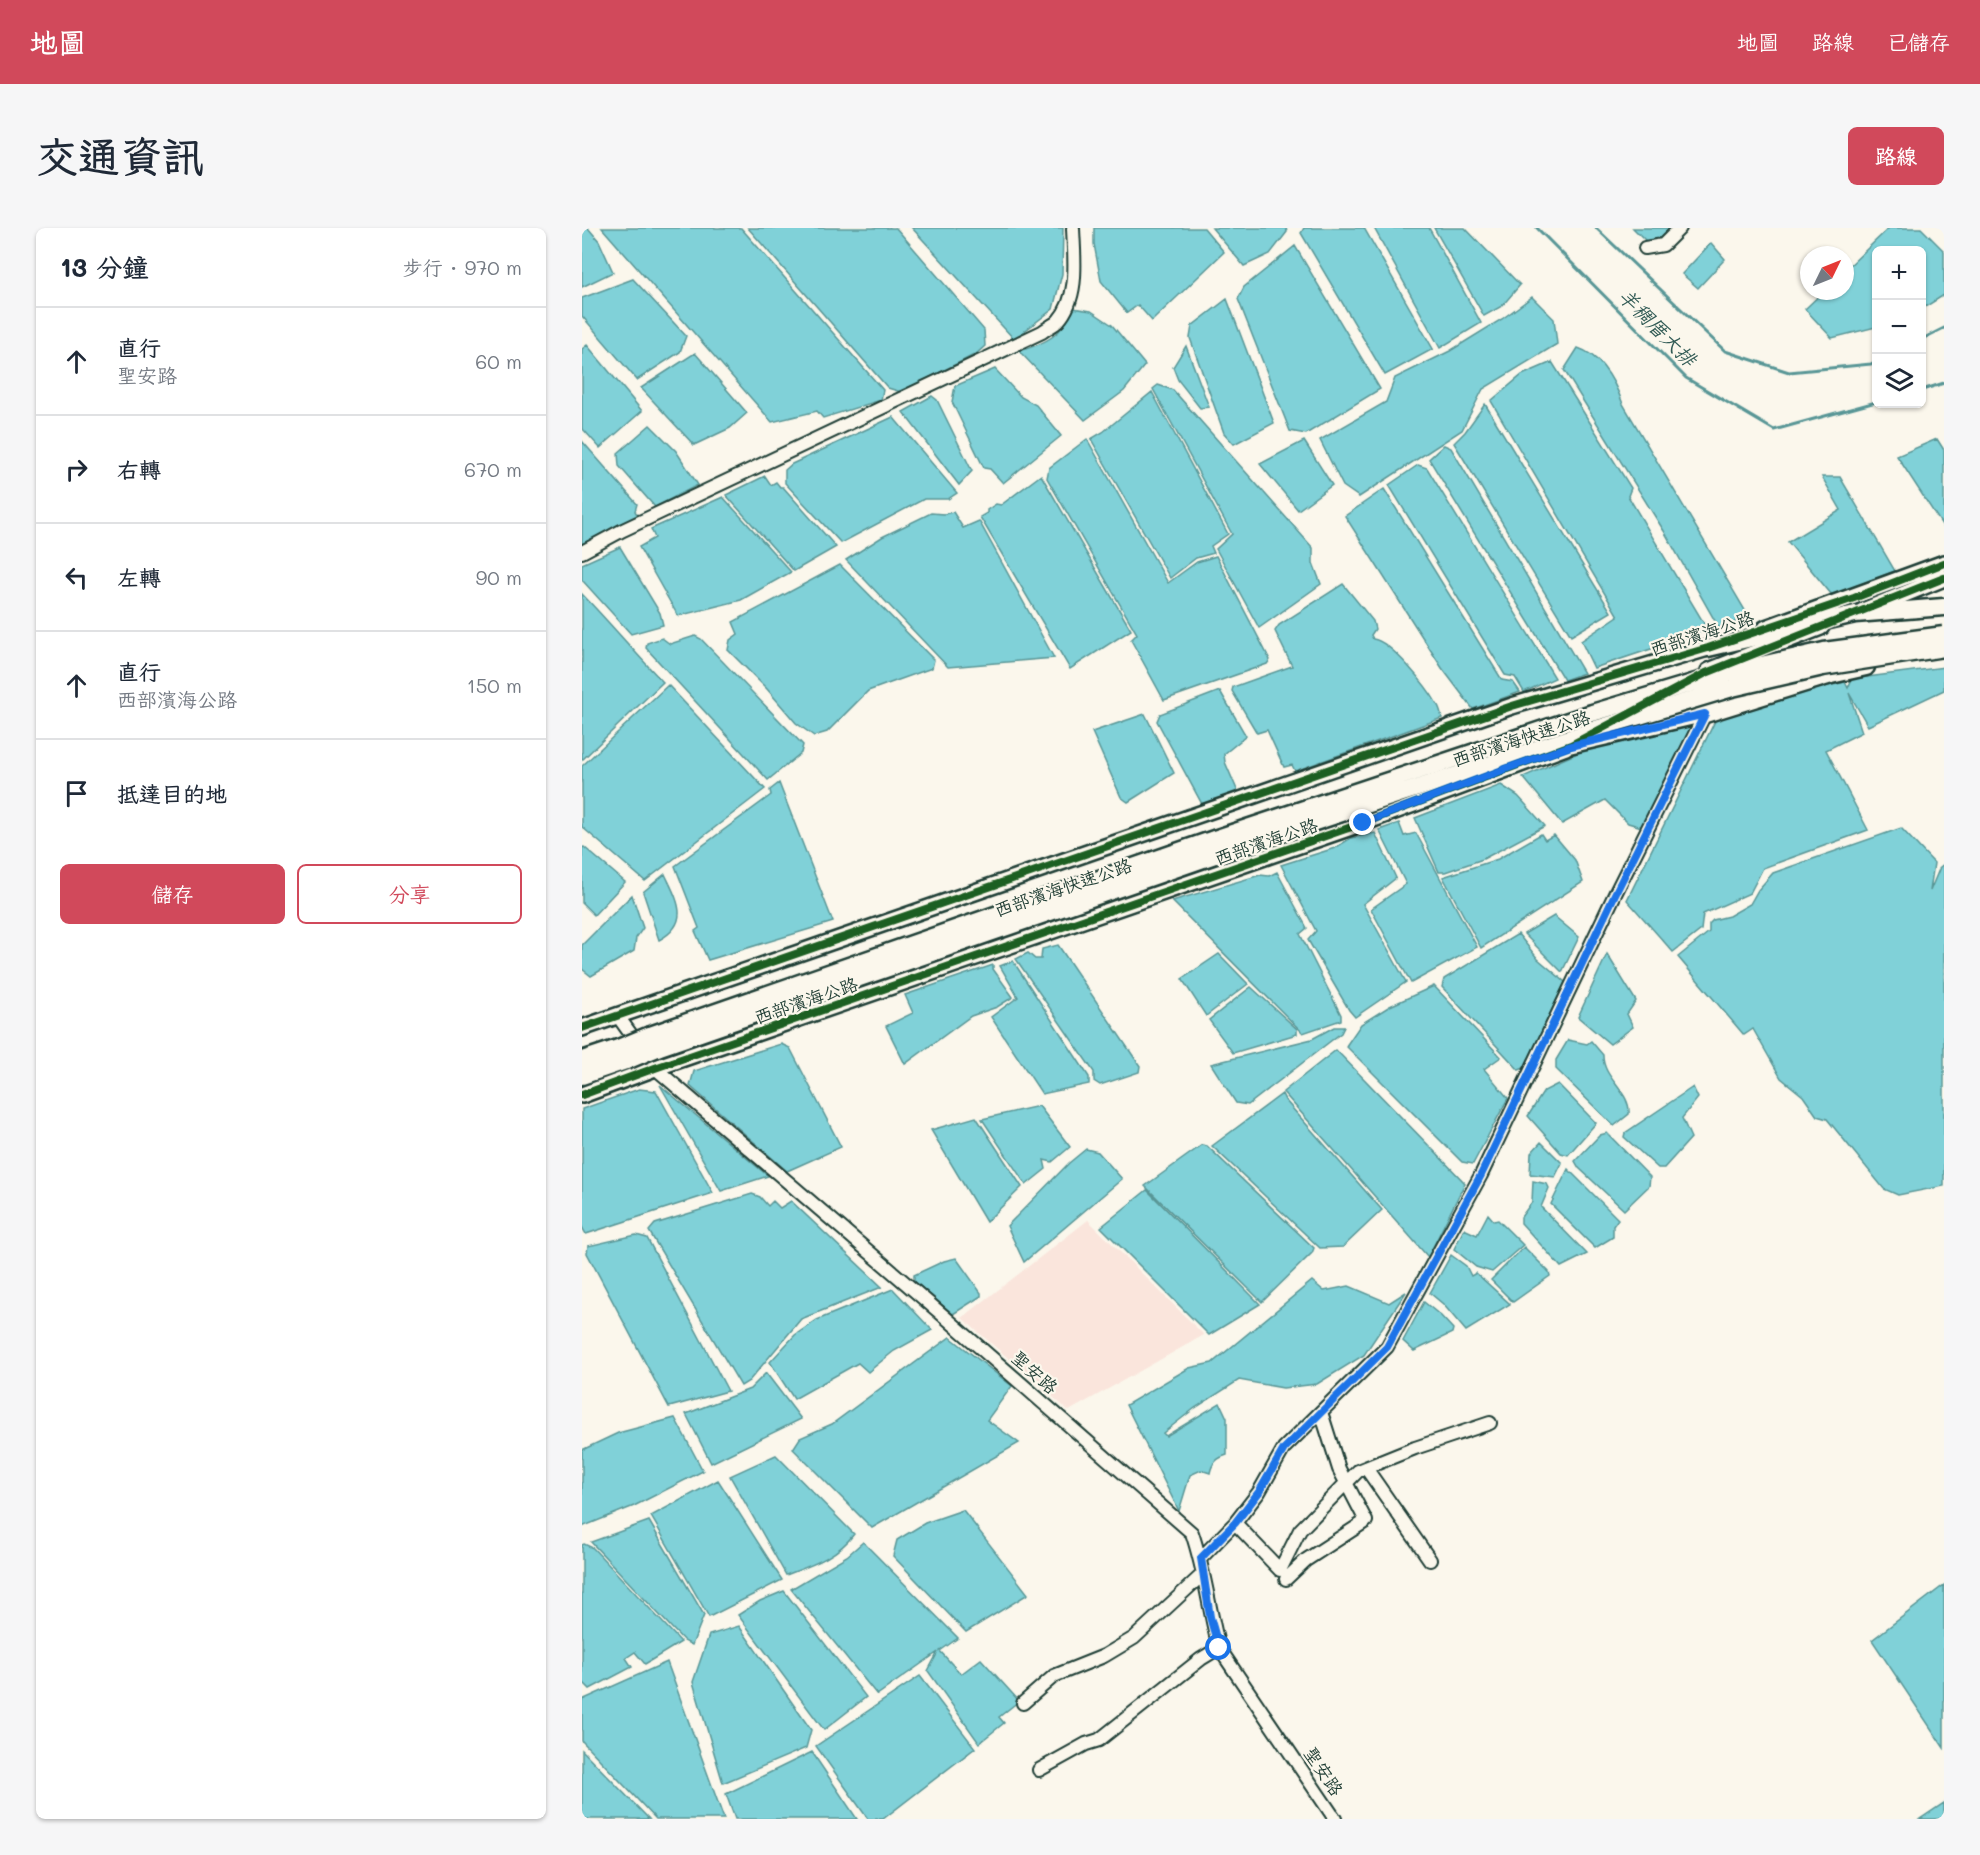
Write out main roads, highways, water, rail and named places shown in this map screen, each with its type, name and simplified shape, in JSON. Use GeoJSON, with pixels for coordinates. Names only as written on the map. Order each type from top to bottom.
{"type":"FeatureCollection","features":[{"type":"Feature","properties":{"kind":"highway"},"geometry":{"type":"LineString","coordinates":[[1708,648],[1855,614],[1944,607]]}},
{"type":"Feature","properties":{"kind":"highway","name":"西部濱海快速公路"},"geometry":{"type":"LineString","coordinates":[[582,1076],[623,1054],[653,1042],[1592,713],[1726,674],[1824,651],[1944,635]]}},
{"type":"Feature","properties":{"kind":"highway","name":"西部濱海快速公路"},"geometry":{"type":"LineString","coordinates":[[1216,846],[1732,688],[1823,667],[1944,648]]}},
{"type":"Feature","properties":{"kind":"highway"},"geometry":{"type":"LineString","coordinates":[[1705,714],[1831,675],[1921,655],[1944,653]]}},
{"type":"Feature","properties":{"kind":"highway","name":"西部濱海快速公路"},"geometry":{"type":"LineString","coordinates":[[582,1060],[623,1054]]}},
{"type":"Feature","properties":{"kind":"main road","name":"西部濱海公路"},"geometry":{"type":"LineString","coordinates":[[582,1029],[1512,706],[1708,648],[1854,598],[1944,563]]}},
{"type":"Feature","properties":{"kind":"main road","name":"西部濱海公路"},"geometry":{"type":"LineString","coordinates":[[582,1095],[1363,823],[1571,746],[1706,673],[1944,578]]}},
{"type":"Feature","properties":{"kind":"main road"},"geometry":{"type":"LineString","coordinates":[[1571,746],[1705,714]]}},
{"type":"Feature","properties":{"kind":"water"},"geometry":{"type":"Polygon","coordinates":[[[582,228],[588,228],[599,241],[613,272],[582,287],[582,228]]]}},
{"type":"Feature","properties":{"kind":"water"},"geometry":{"type":"Polygon","coordinates":[[[602,228],[741,228],[883,390],[881,400],[823,418],[817,411],[772,422],[602,228]]]}},
{"type":"Feature","properties":{"kind":"water"},"geometry":{"type":"Polygon","coordinates":[[[748,228],[896,228],[984,330],[985,346],[976,354],[901,392],[888,388],[748,228]]]}},
{"type":"Feature","properties":{"kind":"water"},"geometry":{"type":"Polygon","coordinates":[[[912,228],[1063,228],[1062,274],[1053,309],[1014,339],[912,228]]]}},
{"type":"Feature","properties":{"kind":"water"},"geometry":{"type":"Polygon","coordinates":[[[1094,228],[1204,228],[1224,252],[1152,321],[1138,305],[1127,313],[1101,281],[1094,244],[1094,228]]]}},
{"type":"Feature","properties":{"kind":"water"},"geometry":{"type":"Polygon","coordinates":[[[1212,228],[1286,228],[1287,232],[1270,254],[1244,266],[1212,228]]]}},
{"type":"Feature","properties":{"kind":"water"},"geometry":{"type":"Polygon","coordinates":[[[1304,228],[1364,228],[1433,349],[1385,375],[1301,233],[1304,228]]]}},
{"type":"Feature","properties":{"kind":"water"},"geometry":{"type":"Polygon","coordinates":[[[1374,228],[1429,228],[1481,323],[1440,348],[1374,228]]]}},
{"type":"Feature","properties":{"kind":"water"},"geometry":{"type":"Polygon","coordinates":[[[1434,228],[1465,228],[1520,285],[1502,306],[1484,316],[1434,228]]]}},
{"type":"Feature","properties":{"kind":"water"},"geometry":{"type":"Polygon","coordinates":[[[1633,228],[1676,228],[1662,242],[1649,244],[1633,228]]]}},
{"type":"Feature","properties":{"kind":"water"},"geometry":{"type":"Polygon","coordinates":[[[1889,228],[1921,228],[1944,251],[1944,295],[1926,306],[1926,246],[1872,246],[1872,328],[1832,338],[1805,309],[1814,300],[1854,300],[1854,261],[1889,228]]]}},
{"type":"Feature","properties":{"kind":"water"},"geometry":{"type":"Polygon","coordinates":[[[1711,243],[1725,259],[1698,288],[1682,274],[1711,243]]]}},
{"type":"Feature","properties":{"kind":"water"},"geometry":{"type":"Polygon","coordinates":[[[1295,246],[1380,389],[1306,434],[1290,431],[1238,299],[1244,287],[1295,246]]]}},
{"type":"Feature","properties":{"kind":"water"},"geometry":{"type":"Polygon","coordinates":[[[633,279],[686,336],[680,352],[637,380],[582,316],[582,298],[633,279]]]}},
{"type":"Feature","properties":{"kind":"water"},"geometry":{"type":"Polygon","coordinates":[[[1532,297],[1554,319],[1557,344],[1483,389],[1462,430],[1359,497],[1343,486],[1320,440],[1386,402],[1395,378],[1450,351],[1502,319],[1532,297]]]}},
{"type":"Feature","properties":{"kind":"water"},"geometry":{"type":"Polygon","coordinates":[[[1227,299],[1274,423],[1234,444],[1224,433],[1190,338],[1192,326],[1227,299]]]}},
{"type":"Feature","properties":{"kind":"water"},"geometry":{"type":"Polygon","coordinates":[[[1073,308],[1091,311],[1112,325],[1145,365],[1124,391],[1085,420],[1019,351],[1052,337],[1064,325],[1073,308]]]}},
{"type":"Feature","properties":{"kind":"water"},"geometry":{"type":"Polygon","coordinates":[[[587,345],[642,411],[600,448],[582,428],[582,349],[587,345]]]}},
{"type":"Feature","properties":{"kind":"water"},"geometry":{"type":"Polygon","coordinates":[[[1186,346],[1209,407],[1200,408],[1178,380],[1173,367],[1186,346]]]}},
{"type":"Feature","properties":{"kind":"water"},"geometry":{"type":"Polygon","coordinates":[[[1578,348],[1601,363],[1612,379],[1623,404],[1749,617],[1719,628],[1664,531],[1564,370],[1578,348]]]}},
{"type":"Feature","properties":{"kind":"water"},"geometry":{"type":"Polygon","coordinates":[[[695,353],[747,413],[730,428],[694,445],[641,388],[695,353]]]}},
{"type":"Feature","properties":{"kind":"water"},"geometry":{"type":"Polygon","coordinates":[[[1552,362],[1631,488],[1628,496],[1708,630],[1594,668],[1581,641],[1618,616],[1491,401],[1522,375],[1552,362]]]}},
{"type":"Feature","properties":{"kind":"water"},"geometry":{"type":"Polygon","coordinates":[[[995,369],[1021,397],[1036,405],[1061,436],[1003,483],[990,469],[984,468],[952,402],[955,386],[995,369]]]}},
{"type":"Feature","properties":{"kind":"water"},"geometry":{"type":"Polygon","coordinates":[[[1158,385],[1173,390],[1313,548],[1313,563],[1321,584],[1259,628],[1216,549],[1232,534],[1153,389],[1158,385]]]}},
{"type":"Feature","properties":{"kind":"water"},"geometry":{"type":"Polygon","coordinates":[[[1152,392],[1228,534],[1211,546],[1214,553],[1196,558],[1170,578],[1091,439],[1152,392]]]}},
{"type":"Feature","properties":{"kind":"water"},"geometry":{"type":"Polygon","coordinates":[[[932,396],[937,400],[972,471],[959,485],[903,412],[932,396]]]}},
{"type":"Feature","properties":{"kind":"water"},"geometry":{"type":"Polygon","coordinates":[[[1485,404],[1611,612],[1571,636],[1454,443],[1485,404]]]}},
{"type":"Feature","properties":{"kind":"water"},"geometry":{"type":"Polygon","coordinates":[[[893,417],[957,493],[948,499],[924,499],[841,543],[785,483],[785,470],[792,464],[893,417]]]}},
{"type":"Feature","properties":{"kind":"water"},"geometry":{"type":"Polygon","coordinates":[[[650,425],[676,451],[698,485],[655,507],[619,466],[618,453],[650,425]]]}},
{"type":"Feature","properties":{"kind":"water"},"geometry":{"type":"Polygon","coordinates":[[[1087,439],[1168,583],[1197,562],[1216,556],[1270,660],[1267,664],[1164,700],[1131,640],[1137,634],[1047,478],[1049,468],[1087,439]]]}},
{"type":"Feature","properties":{"kind":"water"},"geometry":{"type":"Polygon","coordinates":[[[1937,439],[1944,450],[1944,528],[1897,456],[1937,439]]]}},
{"type":"Feature","properties":{"kind":"water"},"geometry":{"type":"Polygon","coordinates":[[[582,441],[637,504],[635,511],[638,516],[582,545],[582,441]]]}},
{"type":"Feature","properties":{"kind":"water"},"geometry":{"type":"Polygon","coordinates":[[[1304,441],[1332,485],[1298,510],[1260,464],[1304,441]]]}},
{"type":"Feature","properties":{"kind":"water"},"geometry":{"type":"Polygon","coordinates":[[[1444,445],[1451,448],[1584,673],[1564,680],[1429,459],[1444,445]]]}},
{"type":"Feature","properties":{"kind":"water"},"geometry":{"type":"Polygon","coordinates":[[[1418,465],[1427,468],[1555,678],[1524,692],[1515,677],[1505,675],[1389,485],[1418,465]]]}},
{"type":"Feature","properties":{"kind":"water"},"geometry":{"type":"Polygon","coordinates":[[[1041,475],[1131,630],[1070,669],[980,517],[996,504],[1001,505],[1041,475]]]}},
{"type":"Feature","properties":{"kind":"water"},"geometry":{"type":"Polygon","coordinates":[[[765,476],[771,485],[776,482],[783,487],[836,547],[794,571],[726,495],[765,476]]]}},
{"type":"Feature","properties":{"kind":"water"},"geometry":{"type":"Polygon","coordinates":[[[1822,477],[1840,477],[1895,571],[1832,595],[1788,542],[1841,510],[1822,477]]]}},
{"type":"Feature","properties":{"kind":"water"},"geometry":{"type":"Polygon","coordinates":[[[1384,489],[1502,680],[1513,682],[1520,692],[1473,709],[1442,668],[1345,516],[1384,489]]]}},
{"type":"Feature","properties":{"kind":"water"},"geometry":{"type":"Polygon","coordinates":[[[723,497],[791,572],[741,600],[678,616],[639,547],[655,538],[651,529],[723,497]]]}},
{"type":"Feature","properties":{"kind":"water"},"geometry":{"type":"Polygon","coordinates":[[[953,512],[963,528],[979,521],[1054,658],[948,667],[846,560],[882,537],[931,513],[953,512]]]}},
{"type":"Feature","properties":{"kind":"water"},"geometry":{"type":"Polygon","coordinates":[[[620,547],[660,613],[663,625],[631,634],[582,580],[582,564],[620,547]]]}},
{"type":"Feature","properties":{"kind":"water"},"geometry":{"type":"Polygon","coordinates":[[[840,565],[934,660],[932,668],[868,691],[827,732],[814,736],[796,723],[767,689],[728,650],[730,640],[738,634],[733,622],[840,565]]]}},
{"type":"Feature","properties":{"kind":"water"},"geometry":{"type":"Polygon","coordinates":[[[1343,584],[1373,621],[1375,629],[1371,635],[1373,639],[1381,642],[1399,656],[1418,677],[1439,707],[1442,718],[1295,771],[1292,765],[1284,767],[1267,730],[1257,733],[1232,691],[1233,687],[1292,666],[1275,631],[1279,625],[1343,584]]]}},
{"type":"Feature","properties":{"kind":"water"},"geometry":{"type":"Polygon","coordinates":[[[582,594],[663,682],[582,760],[582,594]]]}},
{"type":"Feature","properties":{"kind":"water"},"geometry":{"type":"Polygon","coordinates":[[[695,636],[701,639],[803,745],[801,753],[768,780],[646,648],[647,643],[662,638],[670,644],[695,636]]]}},
{"type":"Feature","properties":{"kind":"water"},"geometry":{"type":"Polygon","coordinates":[[[1944,667],[1944,690],[1868,726],[1849,693],[1862,732],[1826,750],[1868,830],[1763,868],[1750,893],[1703,914],[1701,930],[1673,952],[1627,900],[1719,713],[1845,682],[1848,688],[1852,679],[1944,667]]]}},
{"type":"Feature","properties":{"kind":"water"},"geometry":{"type":"Polygon","coordinates":[[[668,685],[765,789],[645,881],[582,827],[582,766],[668,685]]]}},
{"type":"Feature","properties":{"kind":"water"},"geometry":{"type":"Polygon","coordinates":[[[1220,691],[1246,736],[1224,754],[1225,762],[1238,792],[1202,804],[1157,721],[1160,714],[1220,691]]]}},
{"type":"Feature","properties":{"kind":"water"},"geometry":{"type":"Polygon","coordinates":[[[1145,714],[1174,773],[1128,802],[1121,797],[1092,732],[1145,714]]]}},
{"type":"Feature","properties":{"kind":"water"},"geometry":{"type":"Polygon","coordinates":[[[1698,718],[1642,827],[1628,823],[1605,800],[1562,824],[1523,777],[1582,751],[1639,732],[1698,718]]]}},
{"type":"Feature","properties":{"kind":"water"},"geometry":{"type":"Polygon","coordinates":[[[779,783],[833,922],[708,960],[695,931],[699,928],[675,866],[771,795],[770,790],[779,783]]]}},
{"type":"Feature","properties":{"kind":"water"},"geometry":{"type":"Polygon","coordinates":[[[1501,785],[1518,796],[1545,826],[1483,859],[1439,872],[1415,818],[1501,785]]]}},
{"type":"Feature","properties":{"kind":"water"},"geometry":{"type":"Polygon","coordinates":[[[1399,823],[1404,836],[1416,833],[1477,947],[1411,983],[1371,909],[1406,884],[1379,830],[1399,823]]]}},
{"type":"Feature","properties":{"kind":"water"},"geometry":{"type":"Polygon","coordinates":[[[1901,828],[1934,863],[1930,891],[1940,867],[1944,864],[1944,1186],[1898,1195],[1884,1189],[1827,1119],[1817,1116],[1803,1096],[1781,1078],[1753,1029],[1744,1035],[1678,957],[1709,932],[1709,924],[1713,920],[1729,916],[1750,904],[1758,890],[1773,873],[1901,828]]]}},
{"type":"Feature","properties":{"kind":"water"},"geometry":{"type":"Polygon","coordinates":[[[1375,833],[1396,878],[1363,904],[1406,982],[1355,1017],[1308,940],[1316,931],[1281,865],[1335,848],[1351,838],[1375,833]]]}},
{"type":"Feature","properties":{"kind":"water"},"geometry":{"type":"Polygon","coordinates":[[[1541,834],[1545,840],[1554,835],[1575,860],[1583,882],[1481,948],[1443,877],[1498,859],[1541,834]]]}},
{"type":"Feature","properties":{"kind":"water"},"geometry":{"type":"Polygon","coordinates":[[[584,847],[625,882],[594,915],[582,903],[582,848],[584,847]]]}},
{"type":"Feature","properties":{"kind":"water"},"geometry":{"type":"Polygon","coordinates":[[[1277,872],[1307,928],[1300,934],[1341,1015],[1341,1020],[1303,1033],[1172,901],[1277,872]]]}},
{"type":"Feature","properties":{"kind":"water"},"geometry":{"type":"Polygon","coordinates":[[[665,874],[677,902],[679,918],[676,926],[659,940],[643,892],[665,874]]]}},
{"type":"Feature","properties":{"kind":"water"},"geometry":{"type":"Polygon","coordinates":[[[632,895],[643,928],[636,938],[634,951],[591,976],[582,969],[582,945],[632,895]]]}},
{"type":"Feature","properties":{"kind":"water"},"geometry":{"type":"Polygon","coordinates":[[[1554,916],[1579,937],[1562,972],[1524,934],[1554,916]]]}},
{"type":"Feature","properties":{"kind":"water"},"geometry":{"type":"Polygon","coordinates":[[[1518,934],[1538,959],[1565,982],[1524,1068],[1519,1070],[1442,987],[1444,979],[1518,934]]]}},
{"type":"Feature","properties":{"kind":"water"},"geometry":{"type":"Polygon","coordinates":[[[1058,945],[1140,1066],[1139,1072],[1100,1085],[1094,1081],[1094,1072],[1016,959],[1028,953],[1035,959],[1041,959],[1042,949],[1058,945]]]}},
{"type":"Feature","properties":{"kind":"water"},"geometry":{"type":"Polygon","coordinates":[[[1219,954],[1248,984],[1206,1016],[1182,979],[1219,954]]]}},
{"type":"Feature","properties":{"kind":"water"},"geometry":{"type":"Polygon","coordinates":[[[1607,954],[1636,1001],[1627,1014],[1633,1027],[1610,1044],[1578,1017],[1607,954]]]}},
{"type":"Feature","properties":{"kind":"water"},"geometry":{"type":"Polygon","coordinates":[[[1013,961],[1089,1077],[1089,1084],[1042,1094],[991,1017],[1018,997],[1000,966],[1013,961]]]}},
{"type":"Feature","properties":{"kind":"water"},"geometry":{"type":"Polygon","coordinates":[[[993,965],[993,969],[1013,997],[997,1007],[971,1016],[905,1064],[886,1026],[913,1013],[905,995],[993,965]]]}},
{"type":"Feature","properties":{"kind":"water"},"geometry":{"type":"Polygon","coordinates":[[[1434,986],[1501,1057],[1484,1069],[1508,1098],[1473,1164],[1462,1162],[1346,1046],[1361,1024],[1390,1006],[1434,986]]]}},
{"type":"Feature","properties":{"kind":"water"},"geometry":{"type":"Polygon","coordinates":[[[1251,987],[1297,1029],[1297,1034],[1233,1053],[1209,1020],[1251,987]]]}},
{"type":"Feature","properties":{"kind":"water"},"geometry":{"type":"Polygon","coordinates":[[[1334,1027],[1344,1027],[1341,1033],[1248,1105],[1236,1103],[1211,1064],[1312,1039],[1334,1027]]]}},
{"type":"Feature","properties":{"kind":"water"},"geometry":{"type":"Polygon","coordinates":[[[1568,1040],[1587,1044],[1591,1041],[1603,1055],[1607,1071],[1626,1099],[1628,1106],[1629,1114],[1614,1126],[1556,1069],[1556,1060],[1568,1040]]]}},
{"type":"Feature","properties":{"kind":"water"},"geometry":{"type":"Polygon","coordinates":[[[781,1044],[790,1048],[841,1147],[787,1171],[690,1086],[694,1071],[781,1044]]]}},
{"type":"Feature","properties":{"kind":"water"},"geometry":{"type":"Polygon","coordinates":[[[1336,1050],[1465,1183],[1428,1257],[1283,1092],[1336,1050]]]}},
{"type":"Feature","properties":{"kind":"water"},"geometry":{"type":"Polygon","coordinates":[[[1558,1084],[1596,1123],[1568,1155],[1561,1153],[1528,1116],[1544,1091],[1558,1084]]]}},
{"type":"Feature","properties":{"kind":"water"},"geometry":{"type":"Polygon","coordinates":[[[660,1085],[768,1176],[721,1191],[660,1085]]]}},
{"type":"Feature","properties":{"kind":"water"},"geometry":{"type":"Polygon","coordinates":[[[1693,1087],[1698,1098],[1682,1118],[1691,1138],[1664,1168],[1658,1168],[1624,1137],[1625,1133],[1693,1087]]]}},
{"type":"Feature","properties":{"kind":"water"},"geometry":{"type":"Polygon","coordinates":[[[639,1089],[656,1091],[713,1193],[586,1234],[582,1227],[582,1109],[639,1089]]]}},
{"type":"Feature","properties":{"kind":"water"},"geometry":{"type":"Polygon","coordinates":[[[1282,1094],[1382,1210],[1343,1247],[1320,1248],[1212,1146],[1282,1094]]]}},
{"type":"Feature","properties":{"kind":"water"},"geometry":{"type":"Polygon","coordinates":[[[1039,1106],[1070,1147],[1052,1162],[1044,1160],[1046,1169],[1026,1185],[982,1119],[1039,1106]]]}},
{"type":"Feature","properties":{"kind":"water"},"geometry":{"type":"Polygon","coordinates":[[[976,1117],[1022,1187],[986,1222],[931,1130],[976,1117]]]}},
{"type":"Feature","properties":{"kind":"water"},"geometry":{"type":"Polygon","coordinates":[[[1607,1133],[1650,1177],[1649,1186],[1624,1210],[1579,1168],[1575,1161],[1600,1135],[1607,1133]]]}},
{"type":"Feature","properties":{"kind":"water"},"geometry":{"type":"Polygon","coordinates":[[[1541,1142],[1562,1163],[1555,1177],[1530,1174],[1531,1153],[1541,1142]]]}},
{"type":"Feature","properties":{"kind":"water"},"geometry":{"type":"Polygon","coordinates":[[[1202,1145],[1207,1146],[1314,1248],[1312,1253],[1262,1302],[1145,1186],[1202,1145]]]}},
{"type":"Feature","properties":{"kind":"water"},"geometry":{"type":"Polygon","coordinates":[[[1086,1149],[1098,1152],[1122,1179],[1024,1262],[1007,1226],[1069,1163],[1086,1149]]]}},
{"type":"Feature","properties":{"kind":"water"},"geometry":{"type":"Polygon","coordinates":[[[1568,1169],[1618,1219],[1613,1226],[1613,1237],[1595,1248],[1551,1204],[1568,1169]]]}},
{"type":"Feature","properties":{"kind":"water"},"geometry":{"type":"Polygon","coordinates":[[[1533,1181],[1547,1184],[1549,1188],[1541,1207],[1587,1254],[1561,1267],[1521,1223],[1521,1217],[1532,1202],[1533,1181]]]}},
{"type":"Feature","properties":{"kind":"water"},"geometry":{"type":"Polygon","coordinates":[[[1147,1190],[1260,1304],[1209,1335],[1101,1227],[1147,1190]]]}},
{"type":"Feature","properties":{"kind":"water"},"geometry":{"type":"Polygon","coordinates":[[[752,1194],[760,1197],[768,1206],[773,1201],[780,1208],[791,1201],[882,1287],[801,1319],[749,1381],[741,1386],[649,1231],[655,1224],[752,1194]]]}},
{"type":"Feature","properties":{"kind":"water"},"geometry":{"type":"Polygon","coordinates":[[[1488,1214],[1494,1221],[1498,1220],[1523,1245],[1492,1272],[1476,1267],[1454,1249],[1464,1229],[1477,1235],[1488,1214]]]}},
{"type":"Feature","properties":{"kind":"water"},"geometry":{"type":"Polygon","coordinates":[[[636,1235],[647,1238],[728,1391],[669,1407],[587,1253],[588,1246],[636,1235]]]}},
{"type":"Feature","properties":{"kind":"water"},"geometry":{"type":"Polygon","coordinates":[[[1524,1247],[1549,1272],[1550,1276],[1513,1302],[1491,1280],[1524,1247]]]}},
{"type":"Feature","properties":{"kind":"water"},"geometry":{"type":"Polygon","coordinates":[[[1451,1255],[1466,1266],[1471,1276],[1476,1273],[1510,1304],[1466,1331],[1443,1304],[1430,1293],[1451,1255]]]}},
{"type":"Feature","properties":{"kind":"water"},"geometry":{"type":"Polygon","coordinates":[[[956,1258],[981,1296],[953,1314],[914,1281],[914,1275],[956,1258]]]}},
{"type":"Feature","properties":{"kind":"water"},"geometry":{"type":"Polygon","coordinates":[[[1312,1281],[1324,1291],[1349,1286],[1389,1303],[1406,1292],[1364,1355],[1317,1384],[1283,1388],[1239,1380],[1195,1408],[1163,1433],[1166,1436],[1220,1403],[1227,1418],[1227,1455],[1216,1461],[1210,1473],[1201,1470],[1190,1475],[1179,1511],[1126,1405],[1189,1368],[1212,1363],[1312,1281]]]}},
{"type":"Feature","properties":{"kind":"water"},"geometry":{"type":"Polygon","coordinates":[[[893,1289],[932,1330],[894,1351],[868,1372],[858,1363],[794,1399],[770,1362],[795,1335],[817,1320],[893,1289]]]}},
{"type":"Feature","properties":{"kind":"water"},"geometry":{"type":"Polygon","coordinates":[[[1424,1302],[1453,1329],[1452,1333],[1414,1351],[1403,1341],[1424,1302]]]}},
{"type":"Feature","properties":{"kind":"water"},"geometry":{"type":"Polygon","coordinates":[[[950,1337],[1012,1386],[987,1420],[1019,1443],[872,1528],[793,1449],[800,1438],[832,1424],[950,1337]]]}},
{"type":"Feature","properties":{"kind":"water"},"geometry":{"type":"Polygon","coordinates":[[[766,1373],[801,1419],[711,1463],[686,1414],[750,1389],[766,1373]]]}},
{"type":"Feature","properties":{"kind":"water"},"geometry":{"type":"Polygon","coordinates":[[[675,1418],[703,1471],[634,1506],[582,1527],[582,1450],[618,1433],[675,1418]]]}},
{"type":"Feature","properties":{"kind":"water"},"geometry":{"type":"Polygon","coordinates":[[[776,1455],[854,1534],[832,1554],[786,1575],[730,1476],[776,1455]]]}},
{"type":"Feature","properties":{"kind":"water"},"geometry":{"type":"Polygon","coordinates":[[[718,1480],[782,1580],[709,1617],[651,1516],[718,1480]]]}},
{"type":"Feature","properties":{"kind":"water"},"geometry":{"type":"Polygon","coordinates":[[[963,1510],[1028,1594],[966,1632],[893,1556],[897,1540],[925,1523],[963,1510]]]}},
{"type":"Feature","properties":{"kind":"water"},"geometry":{"type":"Polygon","coordinates":[[[649,1521],[704,1615],[692,1645],[684,1641],[591,1542],[649,1521]]]}},
{"type":"Feature","properties":{"kind":"water"},"geometry":{"type":"Polygon","coordinates":[[[863,1542],[958,1638],[940,1651],[961,1674],[981,1659],[1019,1701],[999,1717],[1004,1723],[979,1743],[928,1671],[938,1652],[877,1695],[791,1589],[847,1556],[863,1542]]]}},
{"type":"Feature","properties":{"kind":"water"},"geometry":{"type":"Polygon","coordinates":[[[582,1545],[593,1548],[681,1642],[645,1664],[635,1652],[626,1658],[632,1667],[590,1689],[582,1681],[582,1545]]]}},
{"type":"Feature","properties":{"kind":"water"},"geometry":{"type":"Polygon","coordinates":[[[1944,1585],[1944,1748],[1872,1640],[1944,1585]]]}},
{"type":"Feature","properties":{"kind":"water"},"geometry":{"type":"Polygon","coordinates":[[[784,1591],[866,1697],[824,1730],[738,1615],[760,1601],[784,1591]]]}},
{"type":"Feature","properties":{"kind":"water"},"geometry":{"type":"Polygon","coordinates":[[[739,1626],[811,1730],[806,1748],[723,1783],[693,1682],[709,1635],[739,1626]]]}},
{"type":"Feature","properties":{"kind":"water"},"geometry":{"type":"Polygon","coordinates":[[[667,1662],[724,1819],[656,1819],[582,1741],[582,1700],[667,1662]]]}},
{"type":"Feature","properties":{"kind":"water"},"geometry":{"type":"Polygon","coordinates":[[[920,1676],[975,1748],[883,1819],[868,1819],[816,1746],[920,1676]]]}},
{"type":"Feature","properties":{"kind":"water"},"geometry":{"type":"Polygon","coordinates":[[[582,1750],[649,1819],[582,1819],[582,1750]]]}},
{"type":"Feature","properties":{"kind":"water"},"geometry":{"type":"Polygon","coordinates":[[[812,1752],[857,1819],[735,1819],[726,1794],[812,1752]]]}},
{"type":"Feature","properties":{"kind":"water"},"geometry":{"type":"Polygon","coordinates":[[[1944,1803],[1944,1819],[1920,1819],[1944,1803]]]}},
{"type":"Feature","properties":{"kind":"waterway","name":"羊稠厝大排"},"geometry":{"type":"LineString","coordinates":[[1537,228],[1686,378],[1774,430],[1872,403]]}},
{"type":"Feature","properties":{"kind":"waterway"},"geometry":{"type":"LineString","coordinates":[[1596,228],[1725,351],[1789,372],[1872,363]]}},
{"type":"Feature","properties":{"kind":"waterway"},"geometry":{"type":"LineString","coordinates":[[1926,337],[1944,328]]}},
{"type":"Feature","properties":{"kind":"waterway","name":"羊稠厝大排"},"geometry":{"type":"LineString","coordinates":[[1926,389],[1944,383]]}}]}
